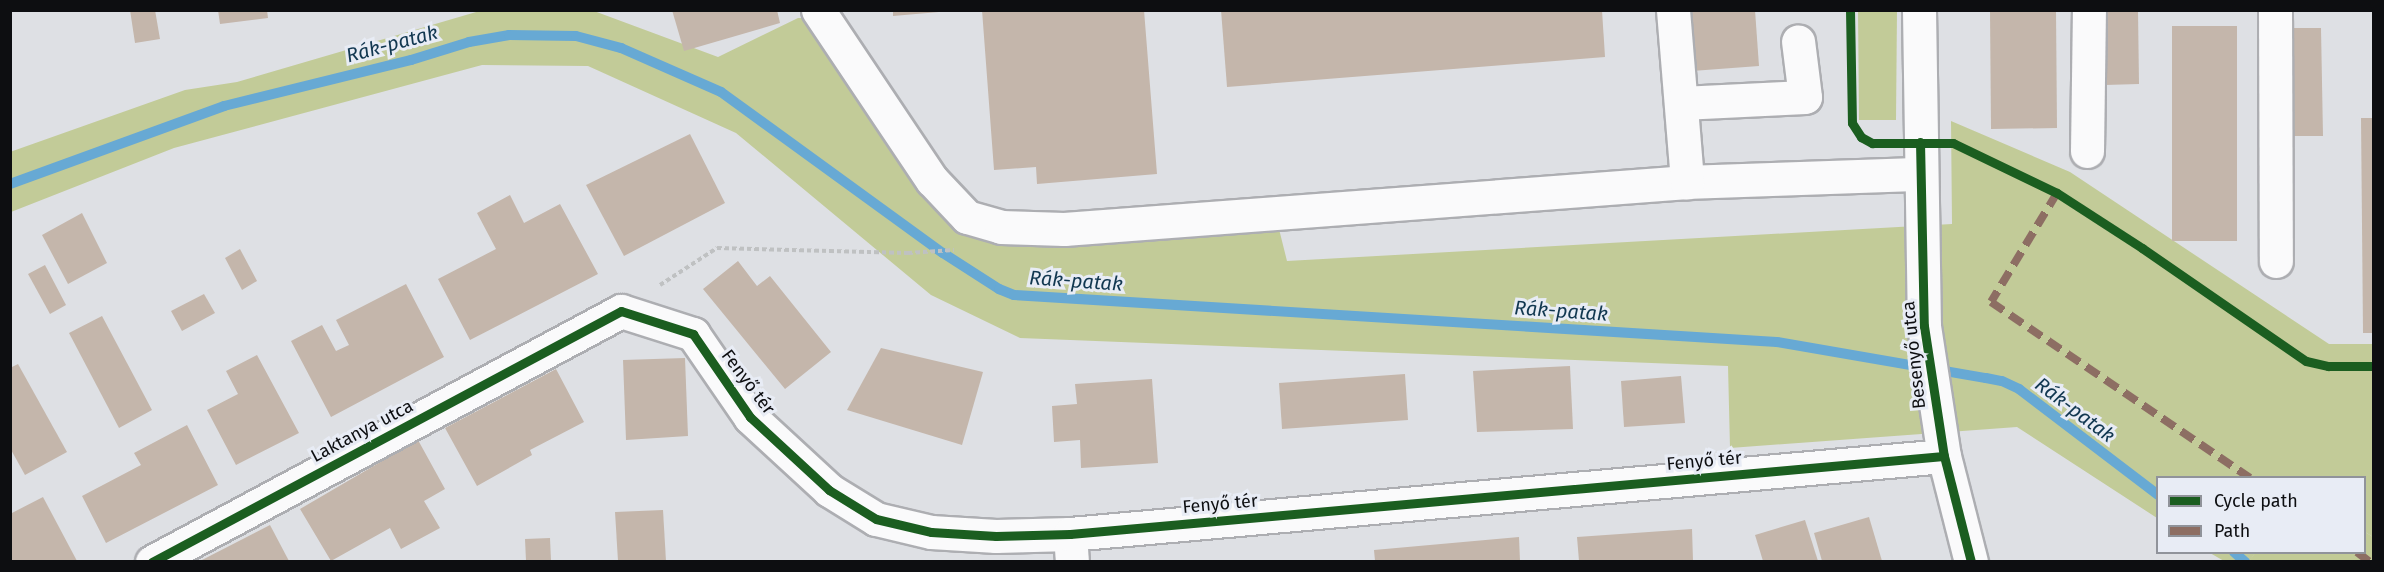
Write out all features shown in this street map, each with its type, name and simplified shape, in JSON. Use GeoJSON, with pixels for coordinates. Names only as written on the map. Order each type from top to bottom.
{"type":"FeatureCollection","features":[{"type":"Feature","properties":{"kind":"street"},"geometry":{"type":"LineString","coordinates":[[818,10],[932,180],[967,217],[1001,227],[1065,229],[1687,182],[1921,174]]}},
{"type":"Feature","properties":{"kind":"street"},"geometry":{"type":"LineString","coordinates":[[1673,10],[1687,182]]}},
{"type":"Feature","properties":{"kind":"street","name":"Besenyő utca"},"geometry":{"type":"LineString","coordinates":[[1919,10],[1924,327],[1933,398],[1944,456],[1971,561]]}},
{"type":"Feature","properties":{"kind":"street"},"geometry":{"type":"LineString","coordinates":[[2087,151],[2089,10]]}},
{"type":"Feature","properties":{"kind":"street"},"geometry":{"type":"LineString","coordinates":[[2275,10],[2276,261]]}},
{"type":"Feature","properties":{"kind":"street"},"geometry":{"type":"LineString","coordinates":[[1681,103],[1805,97],[1798,41]]}},
{"type":"Feature","properties":{"kind":"street","name":"Laktanya utca"},"geometry":{"type":"LineString","coordinates":[[152,561],[621,311]]}},
{"type":"Feature","properties":{"kind":"street","name":"Fenyő tér"},"geometry":{"type":"LineString","coordinates":[[621,311],[693,334],[750,417],[829,490],[876,519],[932,532],[996,536],[1071,548],[1944,456]]}},
{"type":"Feature","properties":{"kind":"path"},"geometry":{"type":"LineString","coordinates":[[621,311],[717,248],[908,253],[964,250]]}},
{"type":"Feature","properties":{"kind":"green space"},"geometry":{"type":"Polygon","coordinates":[[[483,10],[594,11],[718,57],[798,18],[809,18],[944,215],[1279,229],[1287,261],[1952,224],[1951,121],[2070,172],[2329,344],[2373,344],[2373,537],[2366,533],[2366,476],[2156,476],[2156,517],[2017,427],[1730,448],[1728,366],[1020,338],[931,295],[736,133],[588,66],[482,65],[174,148],[11,212],[10,152],[185,90],[237,82],[483,10]]]}},
{"type":"Feature","properties":{"kind":"green space"},"geometry":{"type":"Polygon","coordinates":[[[1858,11],[1897,11],[1896,120],[1859,120],[1858,11]]]}},
{"type":"Feature","properties":{"kind":"green space"},"geometry":{"type":"Polygon","coordinates":[[[2366,533],[2373,537],[2373,561],[2249,561],[2254,554],[2366,554],[2366,533]]]}},
{"type":"Feature","properties":{"kind":"green space"},"geometry":{"type":"Polygon","coordinates":[[[2212,554],[2254,554],[2249,562],[2224,561],[2212,554]]]}},
{"type":"Feature","properties":{"kind":"building"},"geometry":{"type":"Polygon","coordinates":[[[130,10],[155,10],[160,39],[135,43],[130,10]]]}},
{"type":"Feature","properties":{"kind":"building"},"geometry":{"type":"Polygon","coordinates":[[[218,10],[267,10],[268,18],[220,24],[218,10]]]}},
{"type":"Feature","properties":{"kind":"building"},"geometry":{"type":"Polygon","coordinates":[[[672,10],[777,10],[780,23],[684,51],[672,10]]]}},
{"type":"Feature","properties":{"kind":"building"},"geometry":{"type":"Polygon","coordinates":[[[893,10],[939,10],[939,12],[893,16],[893,10]]]}},
{"type":"Feature","properties":{"kind":"building"},"geometry":{"type":"Polygon","coordinates":[[[982,10],[1144,10],[1157,174],[1037,184],[1036,167],[994,170],[982,10]]]}},
{"type":"Feature","properties":{"kind":"building"},"geometry":{"type":"Polygon","coordinates":[[[1221,10],[1602,10],[1605,57],[1227,87],[1221,10]]]}},
{"type":"Feature","properties":{"kind":"building"},"geometry":{"type":"Polygon","coordinates":[[[1688,10],[1755,10],[1759,66],[1692,71],[1688,10]]]}},
{"type":"Feature","properties":{"kind":"building"},"geometry":{"type":"Polygon","coordinates":[[[1990,10],[2056,10],[2057,128],[1991,129],[1990,10]]]}},
{"type":"Feature","properties":{"kind":"building"},"geometry":{"type":"Polygon","coordinates":[[[2105,10],[2138,10],[2139,84],[2105,85],[2105,10]]]}},
{"type":"Feature","properties":{"kind":"building"},"geometry":{"type":"Polygon","coordinates":[[[2172,26],[2237,26],[2237,241],[2172,241],[2172,26]]]}},
{"type":"Feature","properties":{"kind":"building"},"geometry":{"type":"Polygon","coordinates":[[[2290,28],[2321,28],[2323,136],[2291,136],[2290,28]]]}},
{"type":"Feature","properties":{"kind":"building"},"geometry":{"type":"Polygon","coordinates":[[[2361,118],[2373,118],[2373,333],[2363,333],[2361,118]]]}},
{"type":"Feature","properties":{"kind":"building"},"geometry":{"type":"Polygon","coordinates":[[[690,134],[725,203],[624,256],[586,185],[690,134]]]}},
{"type":"Feature","properties":{"kind":"building"},"geometry":{"type":"Polygon","coordinates":[[[510,195],[524,223],[560,204],[598,274],[470,340],[438,279],[496,249],[477,213],[510,195]]]}},
{"type":"Feature","properties":{"kind":"building"},"geometry":{"type":"Polygon","coordinates":[[[82,213],[107,263],[68,284],[42,235],[82,213]]]}},
{"type":"Feature","properties":{"kind":"building"},"geometry":{"type":"Polygon","coordinates":[[[240,249],[257,281],[242,290],[225,258],[240,249]]]}},
{"type":"Feature","properties":{"kind":"building"},"geometry":{"type":"Polygon","coordinates":[[[738,261],[757,286],[770,276],[831,352],[785,389],[703,289],[738,261]]]}},
{"type":"Feature","properties":{"kind":"building"},"geometry":{"type":"Polygon","coordinates":[[[45,265],[66,305],[50,314],[28,274],[45,265]]]}},
{"type":"Feature","properties":{"kind":"building"},"geometry":{"type":"Polygon","coordinates":[[[406,284],[444,357],[331,417],[291,341],[322,325],[336,351],[349,345],[336,320],[406,284]]]}},
{"type":"Feature","properties":{"kind":"building"},"geometry":{"type":"Polygon","coordinates":[[[204,294],[215,313],[182,331],[171,311],[204,294]]]}},
{"type":"Feature","properties":{"kind":"building"},"geometry":{"type":"Polygon","coordinates":[[[102,316],[152,410],[119,428],[69,333],[102,316]]]}},
{"type":"Feature","properties":{"kind":"building"},"geometry":{"type":"Polygon","coordinates":[[[881,348],[983,372],[962,445],[847,410],[881,348]]]}},
{"type":"Feature","properties":{"kind":"building"},"geometry":{"type":"Polygon","coordinates":[[[257,355],[299,433],[236,465],[207,410],[238,394],[226,371],[257,355]]]}},
{"type":"Feature","properties":{"kind":"building"},"geometry":{"type":"Polygon","coordinates":[[[685,358],[688,436],[626,440],[623,360],[685,358]]]}},
{"type":"Feature","properties":{"kind":"building"},"geometry":{"type":"Polygon","coordinates":[[[18,364],[67,452],[25,475],[10,448],[10,368],[18,364]]]}},
{"type":"Feature","properties":{"kind":"building"},"geometry":{"type":"Polygon","coordinates":[[[1570,366],[1573,429],[1477,432],[1473,371],[1570,366]]]}},
{"type":"Feature","properties":{"kind":"building"},"geometry":{"type":"Polygon","coordinates":[[[556,369],[584,422],[530,450],[532,455],[477,486],[445,428],[556,369]]]}},
{"type":"Feature","properties":{"kind":"building"},"geometry":{"type":"Polygon","coordinates":[[[1405,374],[1408,420],[1282,429],[1279,383],[1405,374]]]}},
{"type":"Feature","properties":{"kind":"building"},"geometry":{"type":"Polygon","coordinates":[[[1681,376],[1685,423],[1624,427],[1621,381],[1681,376]]]}},
{"type":"Feature","properties":{"kind":"building"},"geometry":{"type":"Polygon","coordinates":[[[1152,379],[1158,463],[1081,468],[1080,440],[1054,442],[1052,406],[1077,404],[1075,384],[1152,379]]]}},
{"type":"Feature","properties":{"kind":"building"},"geometry":{"type":"Polygon","coordinates":[[[187,425],[218,485],[106,543],[82,496],[141,465],[134,453],[187,425]]]}},
{"type":"Feature","properties":{"kind":"building"},"geometry":{"type":"Polygon","coordinates":[[[418,440],[445,489],[424,501],[440,528],[401,549],[390,528],[331,561],[300,509],[418,440]]]}},
{"type":"Feature","properties":{"kind":"building"},"geometry":{"type":"Polygon","coordinates":[[[43,497],[77,561],[10,561],[10,514],[43,497]]]}},
{"type":"Feature","properties":{"kind":"building"},"geometry":{"type":"Polygon","coordinates":[[[663,510],[666,561],[618,561],[615,512],[663,510]]]}},
{"type":"Feature","properties":{"kind":"building"},"geometry":{"type":"Polygon","coordinates":[[[1869,517],[1882,561],[1822,561],[1814,533],[1869,517]]]}},
{"type":"Feature","properties":{"kind":"building"},"geometry":{"type":"Polygon","coordinates":[[[1805,520],[1818,561],[1763,561],[1755,535],[1805,520]]]}},
{"type":"Feature","properties":{"kind":"building"},"geometry":{"type":"Polygon","coordinates":[[[270,525],[289,561],[200,561],[270,525]]]}},
{"type":"Feature","properties":{"kind":"building"},"geometry":{"type":"Polygon","coordinates":[[[1692,529],[1693,561],[1579,561],[1577,537],[1692,529]]]}},
{"type":"Feature","properties":{"kind":"building"},"geometry":{"type":"Polygon","coordinates":[[[1519,537],[1520,561],[1375,561],[1374,550],[1519,537]]]}},
{"type":"Feature","properties":{"kind":"building"},"geometry":{"type":"Polygon","coordinates":[[[550,538],[551,561],[526,561],[525,539],[550,538]]]}},
{"type":"Feature","properties":{"kind":"waterway","name":"Rák-patak"},"geometry":{"type":"LineString","coordinates":[[10,184],[224,106],[411,60],[469,42],[509,35],[576,36],[621,48],[721,92],[943,253],[999,289],[1014,295],[1777,342],[1986,378],[2002,381],[2019,389],[2156,493]]}},
{"type":"Feature","properties":{"kind":"waterway","name":"Rák-patak"},"geometry":{"type":"LineString","coordinates":[[2236,554],[2245,562]]}},
{"type":"Feature","properties":{"kind":"marked path"},"geometry":{"type":"LineString","coordinates":[[2057,193],[1991,302],[2247,476]]}},
{"type":"Feature","properties":{"kind":"marked path"},"geometry":{"type":"LineString","coordinates":[[2360,554],[2370,562]]}},
{"type":"Feature","properties":{"kind":"cycle path"},"geometry":{"type":"LineString","coordinates":[[1850,10],[1852,123],[1861,137],[1872,143],[1953,143],[2057,193],[2142,248],[2306,361],[2328,366],[2374,366]]}},
{"type":"Feature","properties":{"kind":"cycle path"},"geometry":{"type":"LineString","coordinates":[[1920,142],[1924,326],[1944,456],[1971,562]]}},
{"type":"Feature","properties":{"kind":"cycle path"},"geometry":{"type":"LineString","coordinates":[[152,562],[621,311],[693,334],[750,417],[829,490],[876,519],[931,532],[996,536],[1070,534],[1944,456]]}}]}
